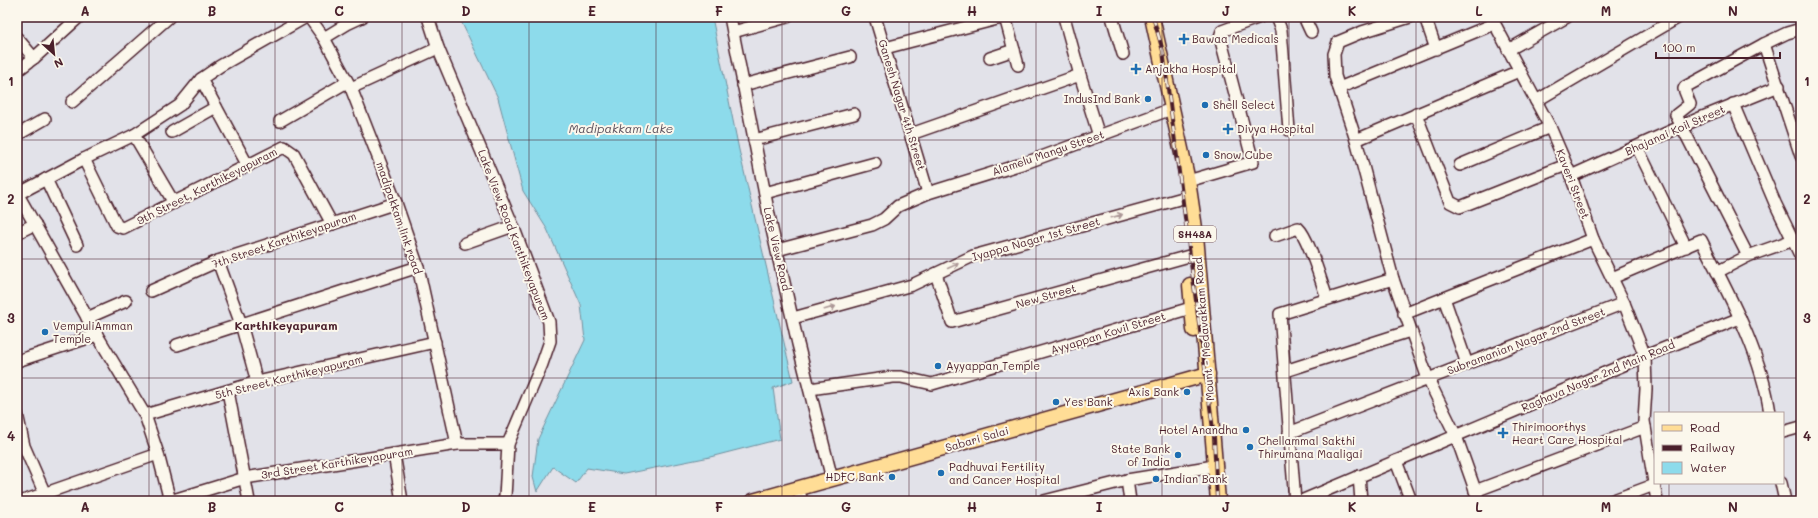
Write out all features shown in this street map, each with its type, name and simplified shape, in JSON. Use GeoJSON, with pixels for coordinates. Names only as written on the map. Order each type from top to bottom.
{"type":"FeatureCollection","features":[{"type":"Feature","properties":{"kind":"main road","name":"Mount - Medavakkam Road"},"geometry":{"type":"LineString","coordinates":[[1146,17],[1161,80],[1166,111],[1196,235],[1204,375],[1218,501]]}},
{"type":"Feature","properties":{"kind":"main road","name":"Mount - Medavakkam Road"},"geometry":{"type":"LineString","coordinates":[[1152,17],[1188,182],[1186,198],[1191,308],[1204,375],[1203,398],[1210,501]]}},
{"type":"Feature","properties":{"kind":"main road","name":"Sabari Salai"},"geometry":{"type":"LineString","coordinates":[[753,501],[800,495],[832,479],[1204,375]]}},
{"type":"Feature","properties":{"kind":"street"},"geometry":{"type":"LineString","coordinates":[[17,71],[34,58],[79,17]]}},
{"type":"Feature","properties":{"kind":"street"},"geometry":{"type":"LineString","coordinates":[[72,102],[169,17]]}},
{"type":"Feature","properties":{"kind":"street"},"geometry":{"type":"LineString","coordinates":[[170,501],[158,454],[145,415],[96,335],[17,193],[134,135],[180,105],[201,79],[220,66],[308,17],[324,38],[349,85]]}},
{"type":"Feature","properties":{"kind":"street"},"geometry":{"type":"LineString","coordinates":[[324,38],[362,17]]}},
{"type":"Feature","properties":{"kind":"street","name":"Lake View Road Karthikeyapuram"},"geometry":{"type":"LineString","coordinates":[[428,17],[438,48],[513,226],[548,322],[550,332],[550,341],[542,364],[508,444],[506,497],[503,501]]}},
{"type":"Feature","properties":{"kind":"street","name":"Lake View Road"},"geometry":{"type":"LineString","coordinates":[[730,17],[754,140],[792,318],[832,479]]}},
{"type":"Feature","properties":{"kind":"street"},"geometry":{"type":"LineString","coordinates":[[733,32],[787,17]]}},
{"type":"Feature","properties":{"kind":"street","name":"Ganesh Nagar 4th Street"},"geometry":{"type":"LineString","coordinates":[[876,17],[928,193]]}},
{"type":"Feature","properties":{"kind":"street"},"geometry":{"type":"LineString","coordinates":[[885,48],[1005,17],[1018,65]]}},
{"type":"Feature","properties":{"kind":"street"},"geometry":{"type":"LineString","coordinates":[[1064,17],[1099,136]]}},
{"type":"Feature","properties":{"kind":"street"},"geometry":{"type":"LineString","coordinates":[[1112,17],[1123,54]]}},
{"type":"Feature","properties":{"kind":"street"},"geometry":{"type":"LineString","coordinates":[[1188,182],[1253,162],[1220,37],[1222,31],[1260,17]]}},
{"type":"Feature","properties":{"kind":"street"},"geometry":{"type":"LineString","coordinates":[[1276,17],[1281,30],[1290,130]]}},
{"type":"Feature","properties":{"kind":"street"},"geometry":{"type":"LineString","coordinates":[[1304,17],[1311,32]]}},
{"type":"Feature","properties":{"kind":"street"},"geometry":{"type":"LineString","coordinates":[[1410,17],[1362,32],[1338,42],[1334,54],[1335,76],[1356,140],[1393,279],[1404,314],[1428,379],[1456,436],[1477,496],[1645,427]]}},
{"type":"Feature","properties":{"kind":"street"},"geometry":{"type":"LineString","coordinates":[[1425,17],[1436,49]]}},
{"type":"Feature","properties":{"kind":"street"},"geometry":{"type":"LineString","coordinates":[[1508,50],[1567,17]]}},
{"type":"Feature","properties":{"kind":"street"},"geometry":{"type":"LineString","coordinates":[[1536,101],[1679,17]]}},
{"type":"Feature","properties":{"kind":"street"},"geometry":{"type":"LineString","coordinates":[[1339,88],[1436,49],[1493,20]]}},
{"type":"Feature","properties":{"kind":"street","name":"Kaveri Street"},"geometry":{"type":"LineString","coordinates":[[1493,20],[1550,127],[1571,176],[1594,239],[1624,304],[1645,356]]}},
{"type":"Feature","properties":{"kind":"street"},"geometry":{"type":"LineString","coordinates":[[1748,256],[1676,115],[1690,104],[1684,89],[1685,87],[1764,44],[1787,33],[1801,29]]}},
{"type":"Feature","properties":{"kind":"street"},"geometry":{"type":"LineString","coordinates":[[17,38],[34,58]]}},
{"type":"Feature","properties":{"kind":"street"},"geometry":{"type":"LineString","coordinates":[[1764,44],[1801,156]]}},
{"type":"Feature","properties":{"kind":"street"},"geometry":{"type":"LineString","coordinates":[[280,121],[349,85],[438,48]]}},
{"type":"Feature","properties":{"kind":"street"},"geometry":{"type":"LineString","coordinates":[[990,58],[1014,50]]}},
{"type":"Feature","properties":{"kind":"street"},"geometry":{"type":"LineString","coordinates":[[743,85],[850,57]]}},
{"type":"Feature","properties":{"kind":"street"},"geometry":{"type":"LineString","coordinates":[[1356,140],[1519,71]]}},
{"type":"Feature","properties":{"kind":"street"},"geometry":{"type":"LineString","coordinates":[[911,134],[1080,75]]}},
{"type":"Feature","properties":{"kind":"street"},"geometry":{"type":"LineString","coordinates":[[201,79],[248,166]]}},
{"type":"Feature","properties":{"kind":"street","name":"madipakkam link road"},"geometry":{"type":"LineString","coordinates":[[349,85],[396,203],[418,267],[457,444]]}},
{"type":"Feature","properties":{"kind":"street","name":"Bhajanai Koil Street"},"geometry":{"type":"LineString","coordinates":[[1571,176],[1733,104],[1779,86]]}},
{"type":"Feature","properties":{"kind":"street"},"geometry":{"type":"LineString","coordinates":[[1733,104],[1775,203],[1801,257]]}},
{"type":"Feature","properties":{"kind":"street"},"geometry":{"type":"LineString","coordinates":[[172,132],[216,107]]}},
{"type":"Feature","properties":{"kind":"street","name":"Alamelu Mangu Street"},"geometry":{"type":"LineString","coordinates":[[777,250],[872,225],[884,219],[898,206],[928,193],[1028,162],[1166,111]]}},
{"type":"Feature","properties":{"kind":"street"},"geometry":{"type":"LineString","coordinates":[[754,140],[854,114]]}},
{"type":"Feature","properties":{"kind":"street"},"geometry":{"type":"LineString","coordinates":[[1416,114],[1450,202],[1460,207],[1566,165]]}},
{"type":"Feature","properties":{"kind":"street"},"geometry":{"type":"LineString","coordinates":[[17,135],[45,119]]}},
{"type":"Feature","properties":{"kind":"street"},"geometry":{"type":"LineString","coordinates":[[1460,165],[1550,127]]}},
{"type":"Feature","properties":{"kind":"street"},"geometry":{"type":"LineString","coordinates":[[134,135],[174,203]]}},
{"type":"Feature","properties":{"kind":"street"},"geometry":{"type":"LineString","coordinates":[[1637,146],[1686,247]]}},
{"type":"Feature","properties":{"kind":"street","name":"9th Street, Karthikeyapuram"},"geometry":{"type":"LineString","coordinates":[[84,159],[117,226],[123,228],[284,147],[289,149],[294,154],[332,224]]}},
{"type":"Feature","properties":{"kind":"street"},"geometry":{"type":"LineString","coordinates":[[765,193],[875,163]]}},
{"type":"Feature","properties":{"kind":"street"},"geometry":{"type":"LineString","coordinates":[[46,179],[77,244]]}},
{"type":"Feature","properties":{"kind":"street","name":"Iyappa Nagar 1st Street"},"geometry":{"type":"LineString","coordinates":[[792,318],[912,285],[973,256],[1186,198]]}},
{"type":"Feature","properties":{"kind":"street","name":"7th Street Karthikeyapuram"},"geometry":{"type":"LineString","coordinates":[[151,291],[218,261],[396,203]]}},
{"type":"Feature","properties":{"kind":"street"},"geometry":{"type":"LineString","coordinates":[[17,233],[35,224]]}},
{"type":"Feature","properties":{"kind":"street"},"geometry":{"type":"LineString","coordinates":[[465,244],[513,226]]}},
{"type":"Feature","properties":{"kind":"street"},"geometry":{"type":"LineString","coordinates":[[1275,236],[1298,228],[1301,230],[1327,298]]}},
{"type":"Feature","properties":{"kind":"street"},"geometry":{"type":"LineString","coordinates":[[1404,314],[1594,239]]}},
{"type":"Feature","properties":{"kind":"street"},"geometry":{"type":"LineString","coordinates":[[1612,278],[1701,240],[1740,318],[1766,387],[1770,412]]}},
{"type":"Feature","properties":{"kind":"street"},"geometry":{"type":"LineString","coordinates":[[1717,272],[1748,256],[1793,240]]}},
{"type":"Feature","properties":{"kind":"street","name":"New Street"},"geometry":{"type":"LineString","coordinates":[[936,274],[952,322],[1189,256]]}},
{"type":"Feature","properties":{"kind":"street"},"geometry":{"type":"LineString","coordinates":[[218,261],[241,324],[257,382]]}},
{"type":"Feature","properties":{"kind":"street"},"geometry":{"type":"LineString","coordinates":[[177,345],[418,267]]}},
{"type":"Feature","properties":{"kind":"street"},"geometry":{"type":"LineString","coordinates":[[1295,501],[1280,314],[1327,298],[1393,279]]}},
{"type":"Feature","properties":{"kind":"street"},"geometry":{"type":"LineString","coordinates":[[1444,298],[1467,364]]}},
{"type":"Feature","properties":{"kind":"street"},"geometry":{"type":"LineString","coordinates":[[87,318],[126,301]]}},
{"type":"Feature","properties":{"kind":"street","name":"Subramanian Nagar 2nd Street"},"geometry":{"type":"LineString","coordinates":[[1290,433],[1624,304]]}},
{"type":"Feature","properties":{"kind":"street","name":"Ayyappan Kovil Street"},"geometry":{"type":"LineString","coordinates":[[810,389],[902,376],[932,384],[1191,308]]}},
{"type":"Feature","properties":{"kind":"street","name":"Raghava Nagar 2nd Main Road"},"geometry":{"type":"LineString","coordinates":[[1301,501],[1645,356],[1740,318]]}},
{"type":"Feature","properties":{"kind":"street"},"geometry":{"type":"LineString","coordinates":[[1285,371],[1410,331]]}},
{"type":"Feature","properties":{"kind":"street"},"geometry":{"type":"LineString","coordinates":[[17,361],[96,335]]}},
{"type":"Feature","properties":{"kind":"street","name":"5th Street Karthikeyapuram"},"geometry":{"type":"LineString","coordinates":[[145,415],[257,382],[434,342]]}},
{"type":"Feature","properties":{"kind":"street"},"geometry":{"type":"LineString","coordinates":[[1645,356],[1645,427],[1657,501]]}},
{"type":"Feature","properties":{"kind":"street"},"geometry":{"type":"LineString","coordinates":[[228,391],[249,501]]}},
{"type":"Feature","properties":{"kind":"street"},"geometry":{"type":"LineString","coordinates":[[17,414],[24,446],[47,497]]}},
{"type":"Feature","properties":{"kind":"street"},"geometry":{"type":"LineString","coordinates":[[1784,432],[1801,427]]}},
{"type":"Feature","properties":{"kind":"street","name":"3rd Street Karthikeyapuram"},"geometry":{"type":"LineString","coordinates":[[170,501],[245,478],[457,444],[508,444]]}},
{"type":"Feature","properties":{"kind":"street"},"geometry":{"type":"LineString","coordinates":[[23,501],[47,497],[158,454]]}},
{"type":"Feature","properties":{"kind":"street"},"geometry":{"type":"LineString","coordinates":[[394,454],[402,501]]}},
{"type":"Feature","properties":{"kind":"street"},"geometry":{"type":"LineString","coordinates":[[1396,461],[1411,501]]}},
{"type":"Feature","properties":{"kind":"street"},"geometry":{"type":"LineString","coordinates":[[1044,501],[1127,480],[1208,468]]}},
{"type":"Feature","properties":{"kind":"street"},"geometry":{"type":"LineString","coordinates":[[1359,476],[1362,501]]}},
{"type":"Feature","properties":{"kind":"street"},"geometry":{"type":"LineString","coordinates":[[1127,480],[1130,501]]}},
{"type":"Feature","properties":{"kind":"street"},"geometry":{"type":"LineString","coordinates":[[1611,501],[1654,484]]}},
{"type":"Feature","properties":{"kind":"street"},"geometry":{"type":"LineString","coordinates":[[1781,484],[1785,501]]}},
{"type":"Feature","properties":{"kind":"water","name":"Madipakkam Lake"},"geometry":{"type":"Polygon","coordinates":[[[459,17],[712,17],[739,150],[793,381],[773,388],[780,439],[710,457],[624,474],[587,468],[576,483],[553,467],[537,492],[533,477],[538,439],[585,340],[581,305],[547,229],[523,191],[498,98],[459,17]]]}},
{"type":"Feature","properties":{"kind":"railway"},"geometry":{"type":"LineString","coordinates":[[1153,17],[1163,51],[1214,437],[1217,501]]}},
{"type":"Feature","properties":{"kind":"place","name":"Bawaa Medicals"},"geometry":{"type":"Point","coordinates":[1184,39]}},
{"type":"Feature","properties":{"kind":"place","name":"Anjakha Hospital"},"geometry":{"type":"Point","coordinates":[1136,69]}},
{"type":"Feature","properties":{"kind":"place","name":"IndusInd Bank"},"geometry":{"type":"Point","coordinates":[1148,99]}},
{"type":"Feature","properties":{"kind":"place","name":"Shell Select"},"geometry":{"type":"Point","coordinates":[1205,105]}},
{"type":"Feature","properties":{"kind":"place","name":"Divya Hospital"},"geometry":{"type":"Point","coordinates":[1228,129]}},
{"type":"Feature","properties":{"kind":"place","name":"Snow Cube"},"geometry":{"type":"Point","coordinates":[1206,155]}},
{"type":"Feature","properties":{"kind":"place","name":"VempuliAmman Temple"},"geometry":{"type":"Point","coordinates":[45,332]}},
{"type":"Feature","properties":{"kind":"place","name":"Ayyappan Temple"},"geometry":{"type":"Point","coordinates":[938,366]}},
{"type":"Feature","properties":{"kind":"place","name":"Axis Bank"},"geometry":{"type":"Point","coordinates":[1187,392]}},
{"type":"Feature","properties":{"kind":"place","name":"Yes Bank"},"geometry":{"type":"Point","coordinates":[1056,402]}},
{"type":"Feature","properties":{"kind":"place","name":"Hotel Anandha"},"geometry":{"type":"Point","coordinates":[1246,430]}},
{"type":"Feature","properties":{"kind":"place","name":"Thirimoorthys Heart Care Hospital"},"geometry":{"type":"Point","coordinates":[1503,433]}},
{"type":"Feature","properties":{"kind":"place","name":"Chellammal Sakthi Thirumana Maaligai"},"geometry":{"type":"Point","coordinates":[1250,447]}},
{"type":"Feature","properties":{"kind":"place","name":"State Bank of India"},"geometry":{"type":"Point","coordinates":[1178,455]}},
{"type":"Feature","properties":{"kind":"place","name":"Padhuvai Fertility and Cancer Hospital"},"geometry":{"type":"Point","coordinates":[941,473]}},
{"type":"Feature","properties":{"kind":"place","name":"HDFC Bank"},"geometry":{"type":"Point","coordinates":[892,477]}},
{"type":"Feature","properties":{"kind":"place","name":"Indian Bank"},"geometry":{"type":"Point","coordinates":[1156,479]}},
{"type":"Feature","properties":{"kind":"district","name":"Karthikeyapuram"},"geometry":{"type":"Point","coordinates":[286,326]}}]}
